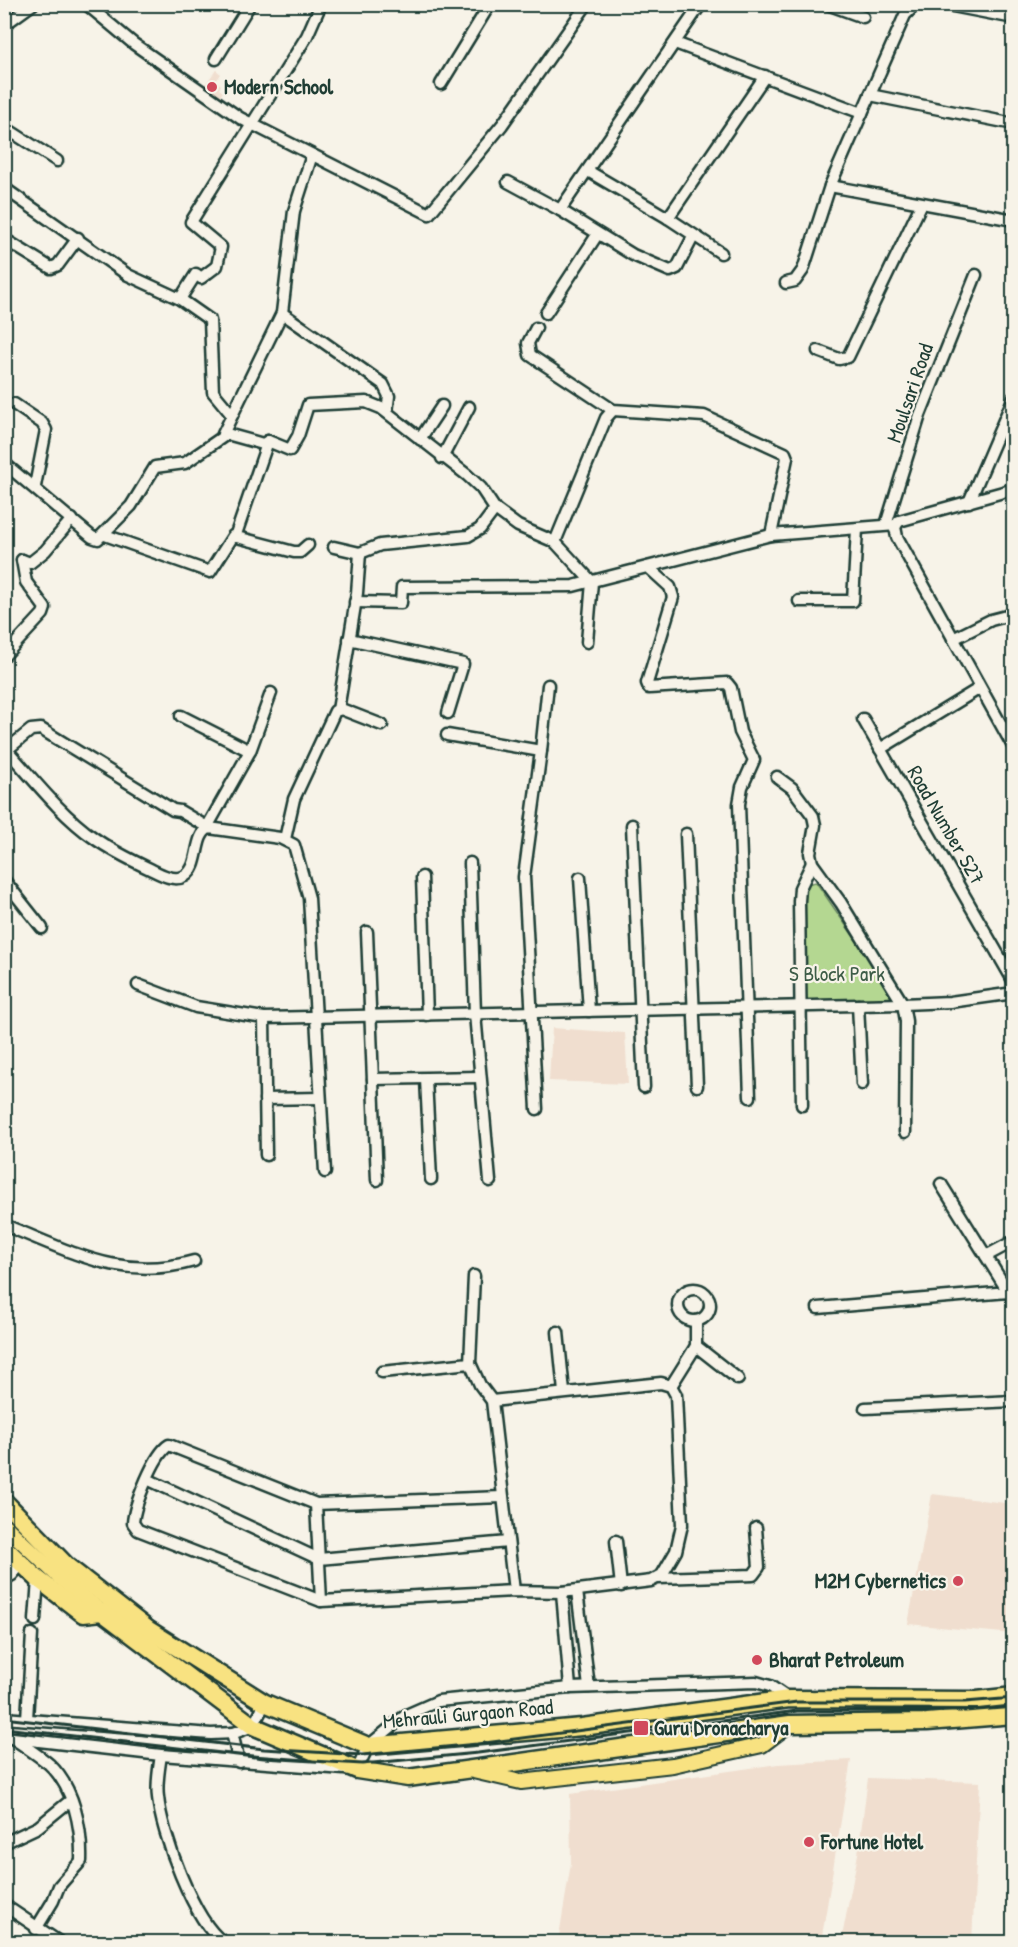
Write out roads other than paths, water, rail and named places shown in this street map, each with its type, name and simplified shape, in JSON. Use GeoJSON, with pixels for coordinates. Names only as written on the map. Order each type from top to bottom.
{"type":"FeatureCollection","features":[{"type":"Feature","properties":{"kind":"highway","name":"Mehrauli Gurgaon Road"},"geometry":{"type":"LineString","coordinates":[[4,1501],[67,1566],[140,1623],[265,1703],[357,1744],[368,1746],[582,1727],[789,1699],[977,1700],[1014,1696]]}},
{"type":"Feature","properties":{"kind":"highway"},"geometry":{"type":"LineString","coordinates":[[4,1547],[38,1579],[83,1614],[102,1612],[254,1726],[357,1770],[408,1778],[790,1724],[927,1722],[1014,1715]]}},
{"type":"Feature","properties":{"kind":"main road"},"geometry":{"type":"LineString","coordinates":[[4,1525],[59,1577],[102,1612]]}},
{"type":"Feature","properties":{"kind":"street"},"geometry":{"type":"LineString","coordinates":[[4,25],[33,4]]}},
{"type":"Feature","properties":{"kind":"street"},"geometry":{"type":"LineString","coordinates":[[86,4],[202,93],[252,124],[429,214],[502,125],[587,4]]}},
{"type":"Feature","properties":{"kind":"street"},"geometry":{"type":"LineString","coordinates":[[216,58],[250,4]]}},
{"type":"Feature","properties":{"kind":"street"},"geometry":{"type":"LineString","coordinates":[[180,298],[196,274],[201,278],[217,266],[221,247],[192,222],[307,36],[321,4]]}},
{"type":"Feature","properties":{"kind":"street"},"geometry":{"type":"LineString","coordinates":[[441,84],[490,4]]}},
{"type":"Feature","properties":{"kind":"street"},"geometry":{"type":"LineString","coordinates":[[560,210],[701,4]]}},
{"type":"Feature","properties":{"kind":"street"},"geometry":{"type":"LineString","coordinates":[[827,4],[863,17]]}},
{"type":"Feature","properties":{"kind":"street"},"geometry":{"type":"LineString","coordinates":[[786,283],[795,281],[803,270],[830,186],[905,15],[916,4]]}},
{"type":"Feature","properties":{"kind":"street"},"geometry":{"type":"LineString","coordinates":[[942,4],[978,7],[1014,18]]}},
{"type":"Feature","properties":{"kind":"street"},"geometry":{"type":"LineString","coordinates":[[675,43],[862,113]]}},
{"type":"Feature","properties":{"kind":"street"},"geometry":{"type":"LineString","coordinates":[[668,218],[765,76]]}},
{"type":"Feature","properties":{"kind":"street"},"geometry":{"type":"LineString","coordinates":[[870,95],[1014,124]]}},
{"type":"Feature","properties":{"kind":"street"},"geometry":{"type":"LineString","coordinates":[[4,127],[57,161]]}},
{"type":"Feature","properties":{"kind":"street"},"geometry":{"type":"LineString","coordinates":[[4,463],[35,486],[92,537],[98,539],[105,535],[134,501],[155,466],[185,463],[223,434],[282,313],[294,211],[312,155]]}},
{"type":"Feature","properties":{"kind":"street"},"geometry":{"type":"LineString","coordinates":[[588,171],[668,218],[693,237],[721,253]]}},
{"type":"Feature","properties":{"kind":"street"},"geometry":{"type":"LineString","coordinates":[[508,182],[560,210],[597,235],[670,271],[677,268],[693,237]]}},
{"type":"Feature","properties":{"kind":"street"},"geometry":{"type":"LineString","coordinates":[[830,186],[921,205],[1014,220]]}},
{"type":"Feature","properties":{"kind":"street"},"geometry":{"type":"LineString","coordinates":[[4,188],[136,280],[180,298],[210,320],[213,392],[232,415]]}},
{"type":"Feature","properties":{"kind":"street"},"geometry":{"type":"LineString","coordinates":[[818,351],[839,359],[848,357],[921,205]]}},
{"type":"Feature","properties":{"kind":"street"},"geometry":{"type":"LineString","coordinates":[[546,313],[597,235]]}},
{"type":"Feature","properties":{"kind":"street"},"geometry":{"type":"LineString","coordinates":[[4,238],[51,268],[58,265],[78,238]]}},
{"type":"Feature","properties":{"kind":"street","name":"Moulsari Road"},"geometry":{"type":"LineString","coordinates":[[891,525],[920,416],[976,275]]}},
{"type":"Feature","properties":{"kind":"street"},"geometry":{"type":"LineString","coordinates":[[282,313],[382,384],[389,396],[387,412]]}},
{"type":"Feature","properties":{"kind":"street"},"geometry":{"type":"LineString","coordinates":[[536,328],[528,343],[530,355],[613,410],[704,416],[785,453],[787,458],[771,536]]}},
{"type":"Feature","properties":{"kind":"street"},"geometry":{"type":"LineString","coordinates":[[969,502],[1014,397]]}},
{"type":"Feature","properties":{"kind":"street"},"geometry":{"type":"LineString","coordinates":[[223,434],[232,434],[262,444],[268,441],[290,450],[298,436],[304,411],[311,404],[366,402],[387,412],[473,481],[495,509],[518,526],[555,542],[592,582],[587,642]]}},
{"type":"Feature","properties":{"kind":"street"},"geometry":{"type":"LineString","coordinates":[[14,404],[42,423],[46,430],[35,486]]}},
{"type":"Feature","properties":{"kind":"street"},"geometry":{"type":"LineString","coordinates":[[420,439],[442,406]]}},
{"type":"Feature","properties":{"kind":"street"},"geometry":{"type":"LineString","coordinates":[[442,458],[469,407]]}},
{"type":"Feature","properties":{"kind":"street"},"geometry":{"type":"LineString","coordinates":[[555,542],[606,418],[613,410]]}},
{"type":"Feature","properties":{"kind":"street"},"geometry":{"type":"LineString","coordinates":[[235,537],[268,441]]}},
{"type":"Feature","properties":{"kind":"street"},"geometry":{"type":"LineString","coordinates":[[355,602],[401,603],[402,587],[440,585],[552,588],[592,582],[771,536],[891,525],[1014,489]]}},
{"type":"Feature","properties":{"kind":"street"},"geometry":{"type":"LineString","coordinates":[[334,547],[360,553],[380,545],[468,536],[480,529],[495,509]]}},
{"type":"Feature","properties":{"kind":"street"},"geometry":{"type":"LineString","coordinates":[[4,656],[43,614],[45,608],[26,582],[22,560],[33,562],[72,519]]}},
{"type":"Feature","properties":{"kind":"street"},"geometry":{"type":"LineString","coordinates":[[891,525],[1014,748]]}},
{"type":"Feature","properties":{"kind":"street"},"geometry":{"type":"LineString","coordinates":[[799,601],[853,601],[857,529]]}},
{"type":"Feature","properties":{"kind":"street"},"geometry":{"type":"LineString","coordinates":[[105,535],[210,572],[229,539],[235,537],[296,553],[308,545]]}},
{"type":"Feature","properties":{"kind":"street"},"geometry":{"type":"LineString","coordinates":[[285,839],[294,799],[333,714],[338,710],[355,602],[360,553]]}},
{"type":"Feature","properties":{"kind":"street"},"geometry":{"type":"LineString","coordinates":[[648,567],[670,587],[673,597],[647,682],[649,688],[727,683],[731,688],[740,732],[752,753],[753,764],[742,787],[739,804],[750,1097]]}},
{"type":"Feature","properties":{"kind":"street"},"geometry":{"type":"LineString","coordinates":[[953,639],[991,620],[1014,614]]}},
{"type":"Feature","properties":{"kind":"street"},"geometry":{"type":"LineString","coordinates":[[349,639],[463,664],[448,713]]}},
{"type":"Feature","properties":{"kind":"street"},"geometry":{"type":"LineString","coordinates":[[537,1109],[524,877],[548,685]]}},
{"type":"Feature","properties":{"kind":"street"},"geometry":{"type":"LineString","coordinates":[[880,748],[980,688]]}},
{"type":"Feature","properties":{"kind":"street"},"geometry":{"type":"LineString","coordinates":[[271,693],[250,751],[206,828],[188,874],[176,878],[124,856],[79,827],[6,751],[31,730],[41,729],[206,828],[285,839],[291,842],[297,850],[309,898],[325,1172]]}},
{"type":"Feature","properties":{"kind":"street"},"geometry":{"type":"LineString","coordinates":[[338,710],[382,725]]}},
{"type":"Feature","properties":{"kind":"street"},"geometry":{"type":"LineString","coordinates":[[181,716],[250,751]]}},
{"type":"Feature","properties":{"kind":"street","name":"Road Number S27"},"geometry":{"type":"LineString","coordinates":[[863,719],[1014,982]]}},
{"type":"Feature","properties":{"kind":"street"},"geometry":{"type":"LineString","coordinates":[[447,735],[541,751]]}},
{"type":"Feature","properties":{"kind":"street"},"geometry":{"type":"LineString","coordinates":[[777,777],[792,788],[813,816],[815,825],[810,853],[812,863],[841,903],[903,1004],[906,1021],[905,1132]]}},
{"type":"Feature","properties":{"kind":"street"},"geometry":{"type":"LineString","coordinates":[[632,825],[644,1087]]}},
{"type":"Feature","properties":{"kind":"street"},"geometry":{"type":"LineString","coordinates":[[686,834],[697,1086]]}},
{"type":"Feature","properties":{"kind":"street"},"geometry":{"type":"LineString","coordinates":[[471,863],[475,1014],[490,1181]]}},
{"type":"Feature","properties":{"kind":"street"},"geometry":{"type":"LineString","coordinates":[[802,1105],[799,892],[812,863]]}},
{"type":"Feature","properties":{"kind":"street"},"geometry":{"type":"LineString","coordinates":[[422,877],[428,1015]]}},
{"type":"Feature","properties":{"kind":"street"},"geometry":{"type":"LineString","coordinates":[[580,878],[589,1011]]}},
{"type":"Feature","properties":{"kind":"street"},"geometry":{"type":"LineString","coordinates":[[4,880],[42,928]]}},
{"type":"Feature","properties":{"kind":"street"},"geometry":{"type":"LineString","coordinates":[[367,932],[377,1180]]}},
{"type":"Feature","properties":{"kind":"street"},"geometry":{"type":"LineString","coordinates":[[138,985],[196,1007],[264,1018],[903,1004],[950,1002],[1014,993]]}},
{"type":"Feature","properties":{"kind":"street"},"geometry":{"type":"LineString","coordinates":[[858,1005],[862,1084]]}},
{"type":"Feature","properties":{"kind":"street"},"geometry":{"type":"LineString","coordinates":[[264,1018],[266,1155]]}},
{"type":"Feature","properties":{"kind":"street"},"geometry":{"type":"LineString","coordinates":[[373,1079],[480,1077]]}},
{"type":"Feature","properties":{"kind":"street"},"geometry":{"type":"LineString","coordinates":[[426,1079],[430,1179]]}},
{"type":"Feature","properties":{"kind":"street"},"geometry":{"type":"LineString","coordinates":[[265,1099],[320,1098]]}},
{"type":"Feature","properties":{"kind":"street"},"geometry":{"type":"LineString","coordinates":[[818,1308],[1011,1297],[941,1184]]}},
{"type":"Feature","properties":{"kind":"street"},"geometry":{"type":"LineString","coordinates":[[4,1225],[115,1266],[157,1269],[194,1261]]}},
{"type":"Feature","properties":{"kind":"street"},"geometry":{"type":"LineString","coordinates":[[986,1256],[1014,1241]]}},
{"type":"Feature","properties":{"kind":"street"},"geometry":{"type":"LineString","coordinates":[[474,1276],[470,1363],[480,1385],[492,1401],[514,1591]]}},
{"type":"Feature","properties":{"kind":"street"},"geometry":{"type":"LineString","coordinates":[[671,1386],[696,1346],[696,1322]]}},
{"type":"Feature","properties":{"kind":"street"},"geometry":{"type":"LineString","coordinates":[[558,1332],[564,1392]]}},
{"type":"Feature","properties":{"kind":"street"},"geometry":{"type":"LineString","coordinates":[[696,1346],[738,1379]]}},
{"type":"Feature","properties":{"kind":"street"},"geometry":{"type":"LineString","coordinates":[[382,1372],[470,1363]]}},
{"type":"Feature","properties":{"kind":"street"},"geometry":{"type":"LineString","coordinates":[[492,1401],[661,1383],[671,1386],[676,1395],[682,1525],[679,1544],[658,1578]]}},
{"type":"Feature","properties":{"kind":"street"},"geometry":{"type":"LineString","coordinates":[[865,1408],[1014,1401]]}},
{"type":"Feature","properties":{"kind":"street"},"geometry":{"type":"LineString","coordinates":[[502,1497],[316,1504],[175,1445],[164,1448],[147,1479],[133,1519],[138,1530],[321,1601],[514,1591],[562,1592],[621,1586],[658,1578],[753,1575],[759,1567],[756,1528]]}},
{"type":"Feature","properties":{"kind":"street"},"geometry":{"type":"LineString","coordinates":[[147,1479],[319,1559],[508,1542]]}},
{"type":"Feature","properties":{"kind":"street"},"geometry":{"type":"LineString","coordinates":[[316,1504],[321,1601]]}},
{"type":"Feature","properties":{"kind":"street"},"geometry":{"type":"LineString","coordinates":[[615,1541],[621,1586]]}},
{"type":"Feature","properties":{"kind":"street"},"geometry":{"type":"LineString","coordinates":[[4,1579],[12,1575],[22,1563]]}},
{"type":"Feature","properties":{"kind":"street"},"geometry":{"type":"LineString","coordinates":[[35,1620],[38,1579]]}},
{"type":"Feature","properties":{"kind":"street"},"geometry":{"type":"LineString","coordinates":[[577,1591],[589,1687]]}},
{"type":"Feature","properties":{"kind":"street"},"geometry":{"type":"LineString","coordinates":[[562,1592],[570,1688]]}},
{"type":"Feature","properties":{"kind":"street"},"geometry":{"type":"LineString","coordinates":[[27,1719],[32,1634]]}},
{"type":"Feature","properties":{"kind":"street"},"geometry":{"type":"LineString","coordinates":[[7,1737],[160,1755],[357,1770],[368,1746],[406,1715],[438,1701],[570,1688],[756,1682],[770,1686],[789,1699]]}},
{"type":"Feature","properties":{"kind":"street"},"geometry":{"type":"LineString","coordinates":[[7,1737],[5,1718],[211,1734],[232,1733],[254,1726],[265,1703]]}},
{"type":"Feature","properties":{"kind":"street"},"geometry":{"type":"LineString","coordinates":[[232,1733],[239,1762]]}},
{"type":"Feature","properties":{"kind":"street"},"geometry":{"type":"LineString","coordinates":[[7,1737],[50,1765],[65,1784],[72,1800],[79,1831],[81,1861],[59,1886],[36,1929]]}},
{"type":"Feature","properties":{"kind":"street"},"geometry":{"type":"LineString","coordinates":[[160,1755],[158,1800],[176,1867],[211,1930],[223,1942]]}},
{"type":"Feature","properties":{"kind":"street"},"geometry":{"type":"LineString","coordinates":[[4,1843],[38,1827],[72,1800]]}},
{"type":"Feature","properties":{"kind":"street"},"geometry":{"type":"LineString","coordinates":[[4,1905],[58,1942]]}},
{"type":"Feature","properties":{"kind":"railway"},"geometry":{"type":"LineString","coordinates":[[4,1718],[264,1749],[362,1755],[477,1744],[797,1702],[965,1702],[1014,1698]]}},
{"type":"Feature","properties":{"kind":"railway"},"geometry":{"type":"LineString","coordinates":[[4,1728],[264,1758],[362,1764],[478,1753],[797,1711],[966,1711],[1014,1707]]}},
{"type":"Feature","properties":{"kind":"place","name":"Modern School"},"geometry":{"type":"Point","coordinates":[212,87]}},
{"type":"Feature","properties":{"kind":"place","name":"M2M Cybernetics"},"geometry":{"type":"Point","coordinates":[958,1581]}},
{"type":"Feature","properties":{"kind":"place","name":"Bharat Petroleum"},"geometry":{"type":"Point","coordinates":[757,1660]}},
{"type":"Feature","properties":{"kind":"place","name":"Guru Dronacharya"},"geometry":{"type":"Point","coordinates":[641,1728]}},
{"type":"Feature","properties":{"kind":"place","name":"Fortune Hotel"},"geometry":{"type":"Point","coordinates":[809,1842]}},
{"type":"Feature","properties":{"kind":"park label","name":"S Block Park"},"geometry":{"type":"Point","coordinates":[837,974]}}]}
